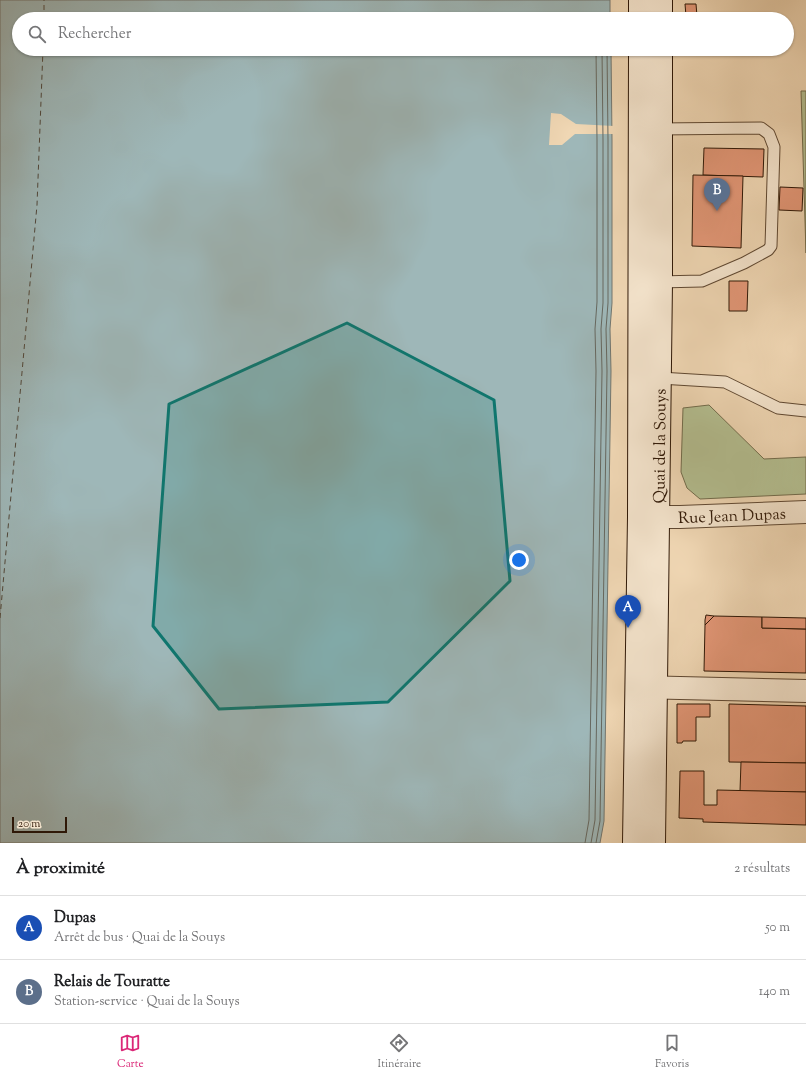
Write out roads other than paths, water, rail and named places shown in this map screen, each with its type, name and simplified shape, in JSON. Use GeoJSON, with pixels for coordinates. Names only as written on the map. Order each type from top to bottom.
{"type":"FeatureCollection","features":[{"type":"Feature","properties":{"kind":"main road"},"geometry":{"type":"LineString","coordinates":[[640,0],[640,12]]}},
{"type":"Feature","properties":{"kind":"main road"},"geometry":{"type":"LineString","coordinates":[[661,0],[661,12]]}},
{"type":"Feature","properties":{"kind":"main road","name":"Quai de la Souys"},"geometry":{"type":"LineString","coordinates":[[640,56],[639,282],[649,517],[647,687],[654,843]]}},
{"type":"Feature","properties":{"kind":"main road","name":"Quai de la Souys"},"geometry":{"type":"LineString","coordinates":[[649,517],[660,378],[661,56]]}},
{"type":"Feature","properties":{"kind":"main road","name":"Rue Jean Dupas"},"geometry":{"type":"LineString","coordinates":[[649,517],[806,512]]}},
{"type":"Feature","properties":{"kind":"main road"},"geometry":{"type":"LineString","coordinates":[[647,687],[806,691]]}},
{"type":"Feature","properties":{"kind":"main road","name":"Quai de la Souys"},"geometry":{"type":"LineString","coordinates":[[634,843],[647,687]]}},
{"type":"Feature","properties":{"kind":"lane"},"geometry":{"type":"LineString","coordinates":[[639,130],[761,128],[769,134],[774,147],[772,246],[768,250],[744,263],[702,281],[639,282]]}},
{"type":"Feature","properties":{"kind":"lane"},"geometry":{"type":"LineString","coordinates":[[660,378],[725,382],[778,408],[806,411]]}},
{"type":"Feature","properties":{"kind":"water"},"geometry":{"type":"Polygon","coordinates":[[[0,0],[610,0],[610,12],[12,12],[12,56],[611,56],[612,303],[610,329],[611,371],[604,821],[600,843],[0,843],[0,0]]]}},
{"type":"Feature","properties":{"kind":"place","name":"Relais de Touratte"},"geometry":{"type":"Point","coordinates":[717,211]}},
{"type":"Feature","properties":{"kind":"place","name":"Dupas"},"geometry":{"type":"Point","coordinates":[628,628]}}]}
